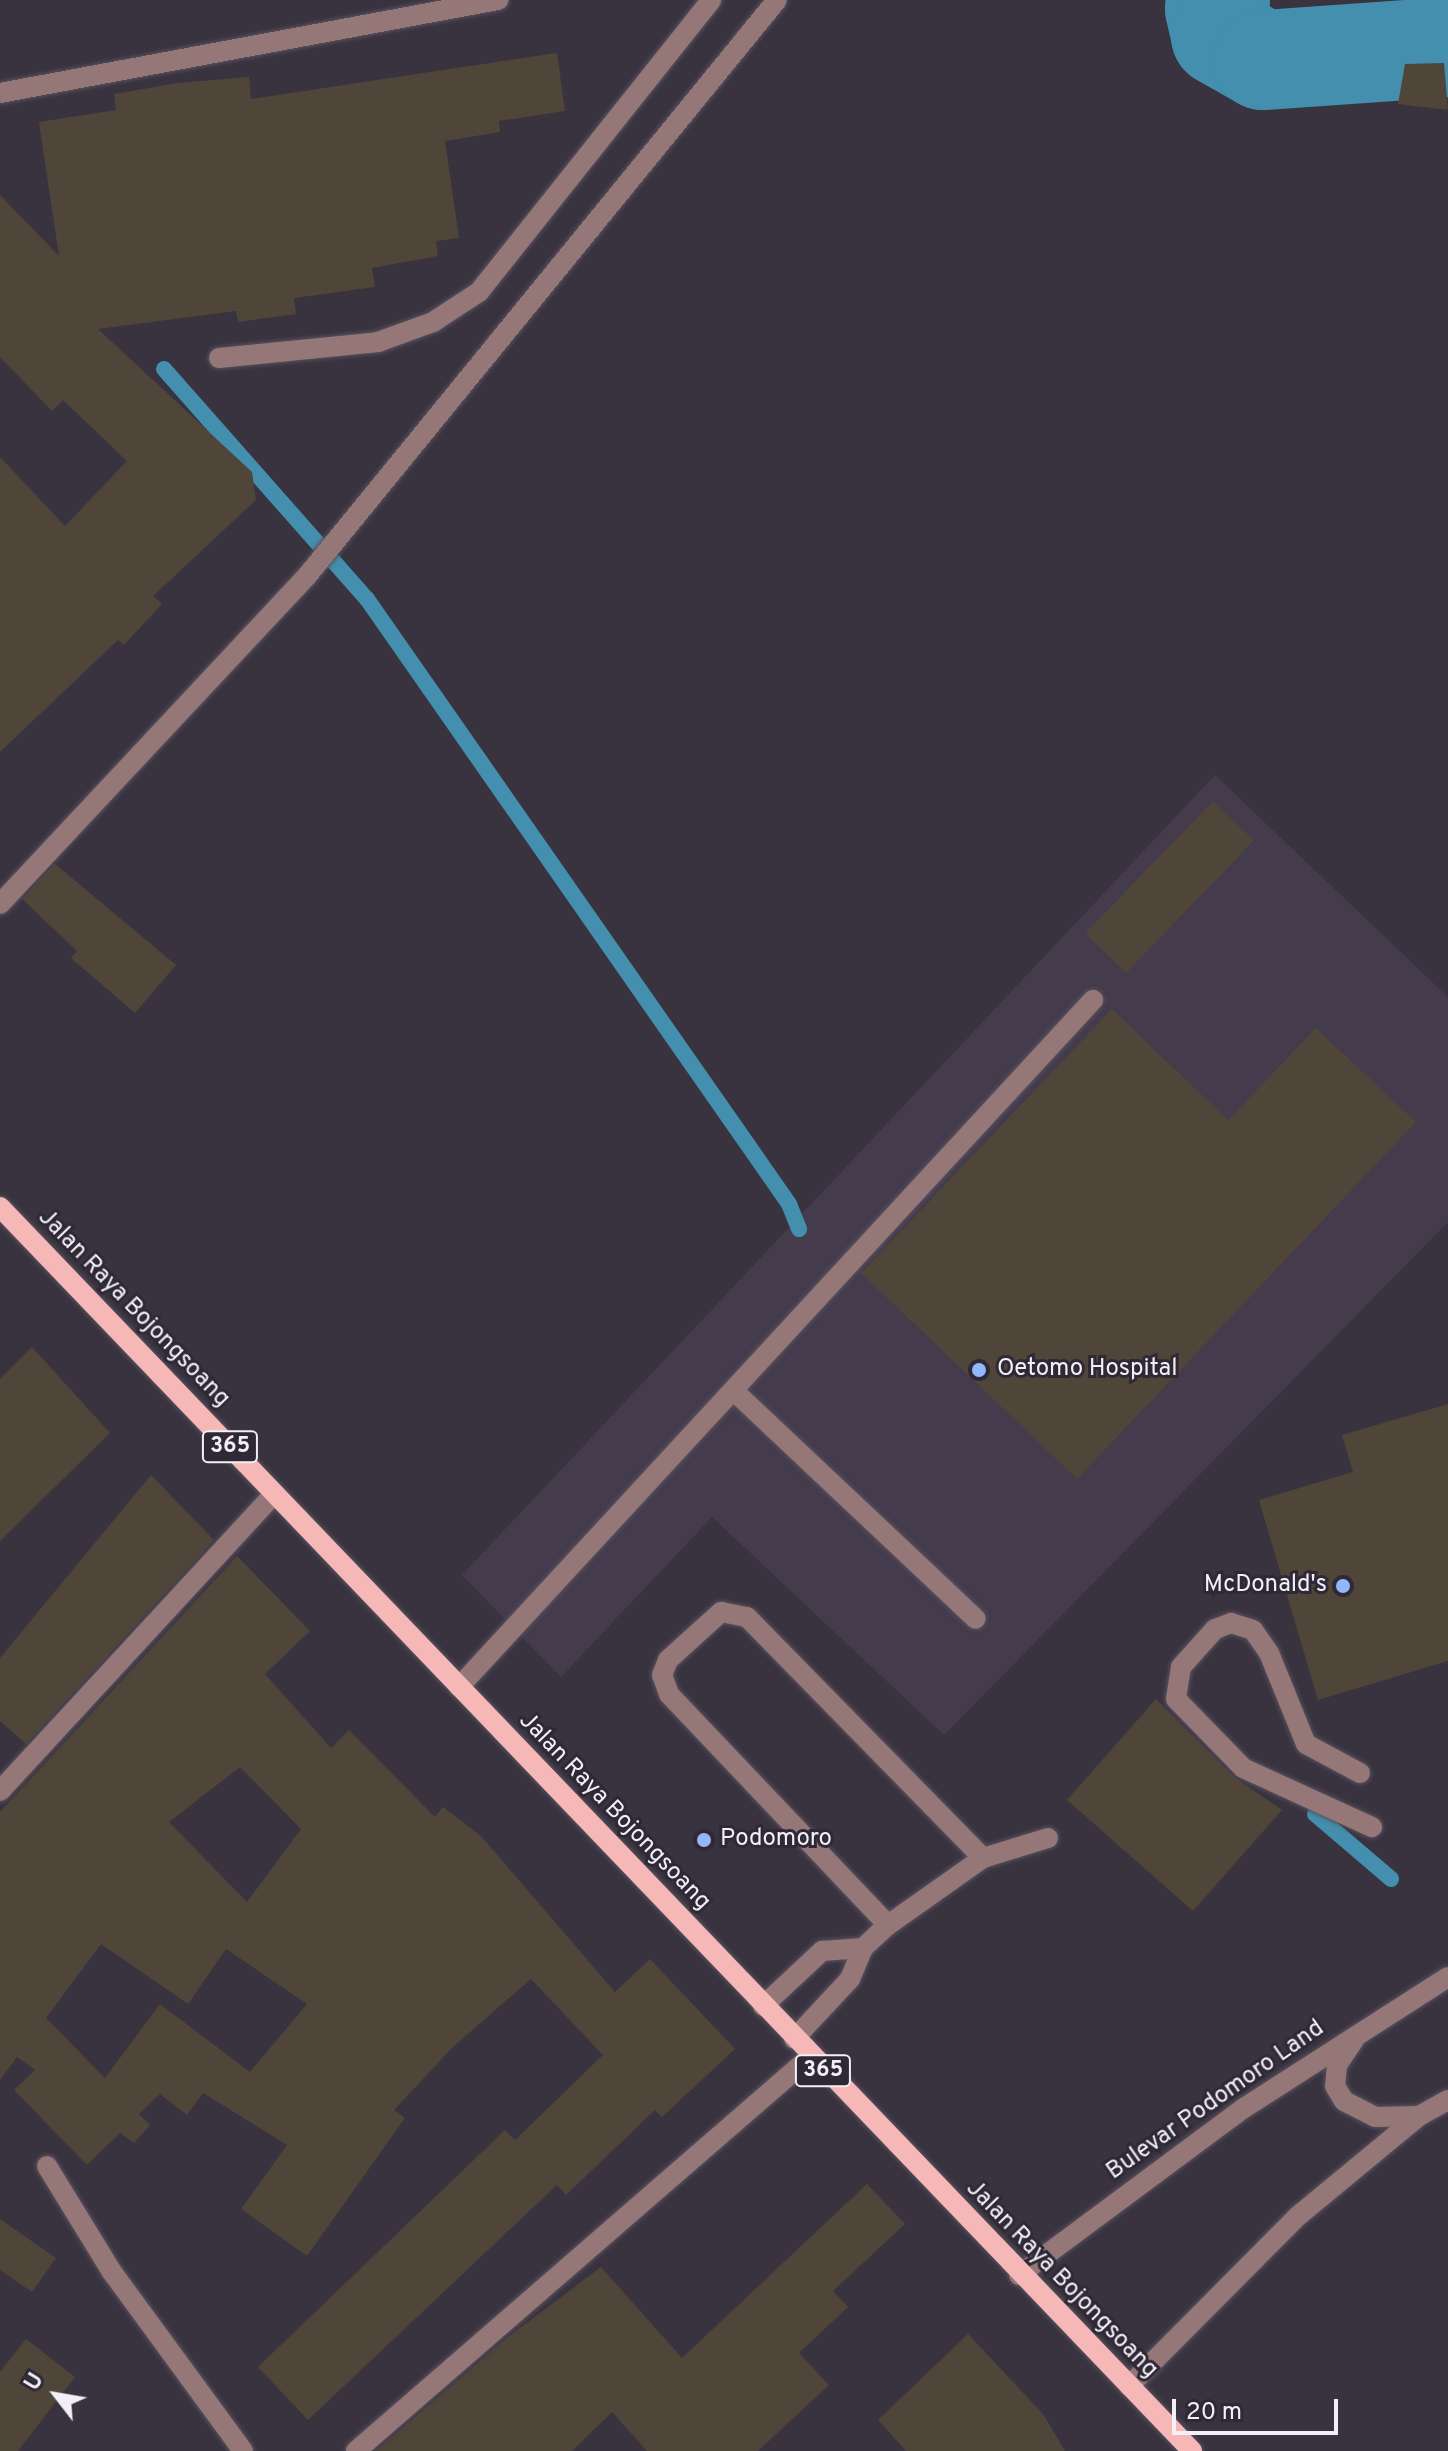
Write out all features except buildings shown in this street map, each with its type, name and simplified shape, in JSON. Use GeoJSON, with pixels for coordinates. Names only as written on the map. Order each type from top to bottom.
{"type":"FeatureCollection","features":[{"type":"Feature","properties":{"kind":"main road","name":"Jalan Raya Bojongsoang"},"geometry":{"type":"LineString","coordinates":[[0,1207],[810,2057],[1192,2451]]}},
{"type":"Feature","properties":{"kind":"street"},"geometry":{"type":"LineString","coordinates":[[0,93],[498,0]]}},
{"type":"Feature","properties":{"kind":"street"},"geometry":{"type":"LineString","coordinates":[[219,358],[378,342],[433,322],[479,292],[711,0]]}},
{"type":"Feature","properties":{"kind":"street"},"geometry":{"type":"LineString","coordinates":[[0,904],[307,576],[777,0]]}},
{"type":"Feature","properties":{"kind":"street"},"geometry":{"type":"LineString","coordinates":[[459,1687],[1093,1000]]}},
{"type":"Feature","properties":{"kind":"street"},"geometry":{"type":"LineString","coordinates":[[734,1391],[976,1619]]}},
{"type":"Feature","properties":{"kind":"street"},"geometry":{"type":"LineString","coordinates":[[0,1791],[274,1494]]}},
{"type":"Feature","properties":{"kind":"street"},"geometry":{"type":"LineString","coordinates":[[888,1925],[669,1694],[662,1675],[668,1660],[721,1612],[747,1617],[983,1858]]}},
{"type":"Feature","properties":{"kind":"street"},"geometry":{"type":"LineString","coordinates":[[1360,1773],[1306,1744],[1269,1653],[1253,1630],[1231,1623],[1215,1629],[1181,1667],[1176,1699],[1243,1768],[1372,1827]]}},
{"type":"Feature","properties":{"kind":"street"},"geometry":{"type":"LineString","coordinates":[[794,2039],[850,1979],[863,1948],[888,1925],[983,1858],[1048,1838]]}},
{"type":"Feature","properties":{"kind":"street"},"geometry":{"type":"LineString","coordinates":[[763,2006],[822,1951],[863,1948]]}},
{"type":"Feature","properties":{"kind":"street","name":"Bulevar Podomoro Land"},"geometry":{"type":"LineString","coordinates":[[1019,2275],[1244,2108],[1448,1977]]}},
{"type":"Feature","properties":{"kind":"street"},"geometry":{"type":"LineString","coordinates":[[1359,2032],[1337,2065],[1335,2086],[1344,2101],[1375,2117],[1419,2116]]}},
{"type":"Feature","properties":{"kind":"street"},"geometry":{"type":"LineString","coordinates":[[356,2451],[810,2057]]}},
{"type":"Feature","properties":{"kind":"street"},"geometry":{"type":"LineString","coordinates":[[1129,2386],[1291,2222],[1419,2116],[1448,2100]]}},
{"type":"Feature","properties":{"kind":"street"},"geometry":{"type":"LineString","coordinates":[[47,2166],[112,2272],[243,2451]]}},
{"type":"Feature","properties":{"kind":"shaded area","name":"Oetomo Hospital"},"geometry":{"type":"Polygon","coordinates":[[[1215,775],[1448,997],[1448,1222],[944,1735],[712,1517],[561,1677],[462,1575],[1215,775]]]}},
{"type":"Feature","properties":{"kind":"waterway"},"geometry":{"type":"LineString","coordinates":[[1220,0],[1215,9],[1221,36],[1263,60],[1448,47]]}},
{"type":"Feature","properties":{"kind":"waterway"},"geometry":{"type":"LineString","coordinates":[[164,369],[367,599],[789,1204],[799,1229]]}},
{"type":"Feature","properties":{"kind":"waterway"},"geometry":{"type":"LineString","coordinates":[[1315,1814],[1391,1879]]}},
{"type":"Feature","properties":{"kind":"place","name":"Oetomo Hospital"},"geometry":{"type":"Point","coordinates":[979,1370]}},
{"type":"Feature","properties":{"kind":"place","name":"McDonald's"},"geometry":{"type":"Point","coordinates":[1343,1586]}},
{"type":"Feature","properties":{"kind":"place","name":"Podomoro"},"geometry":{"type":"Point","coordinates":[704,1840]}}]}
